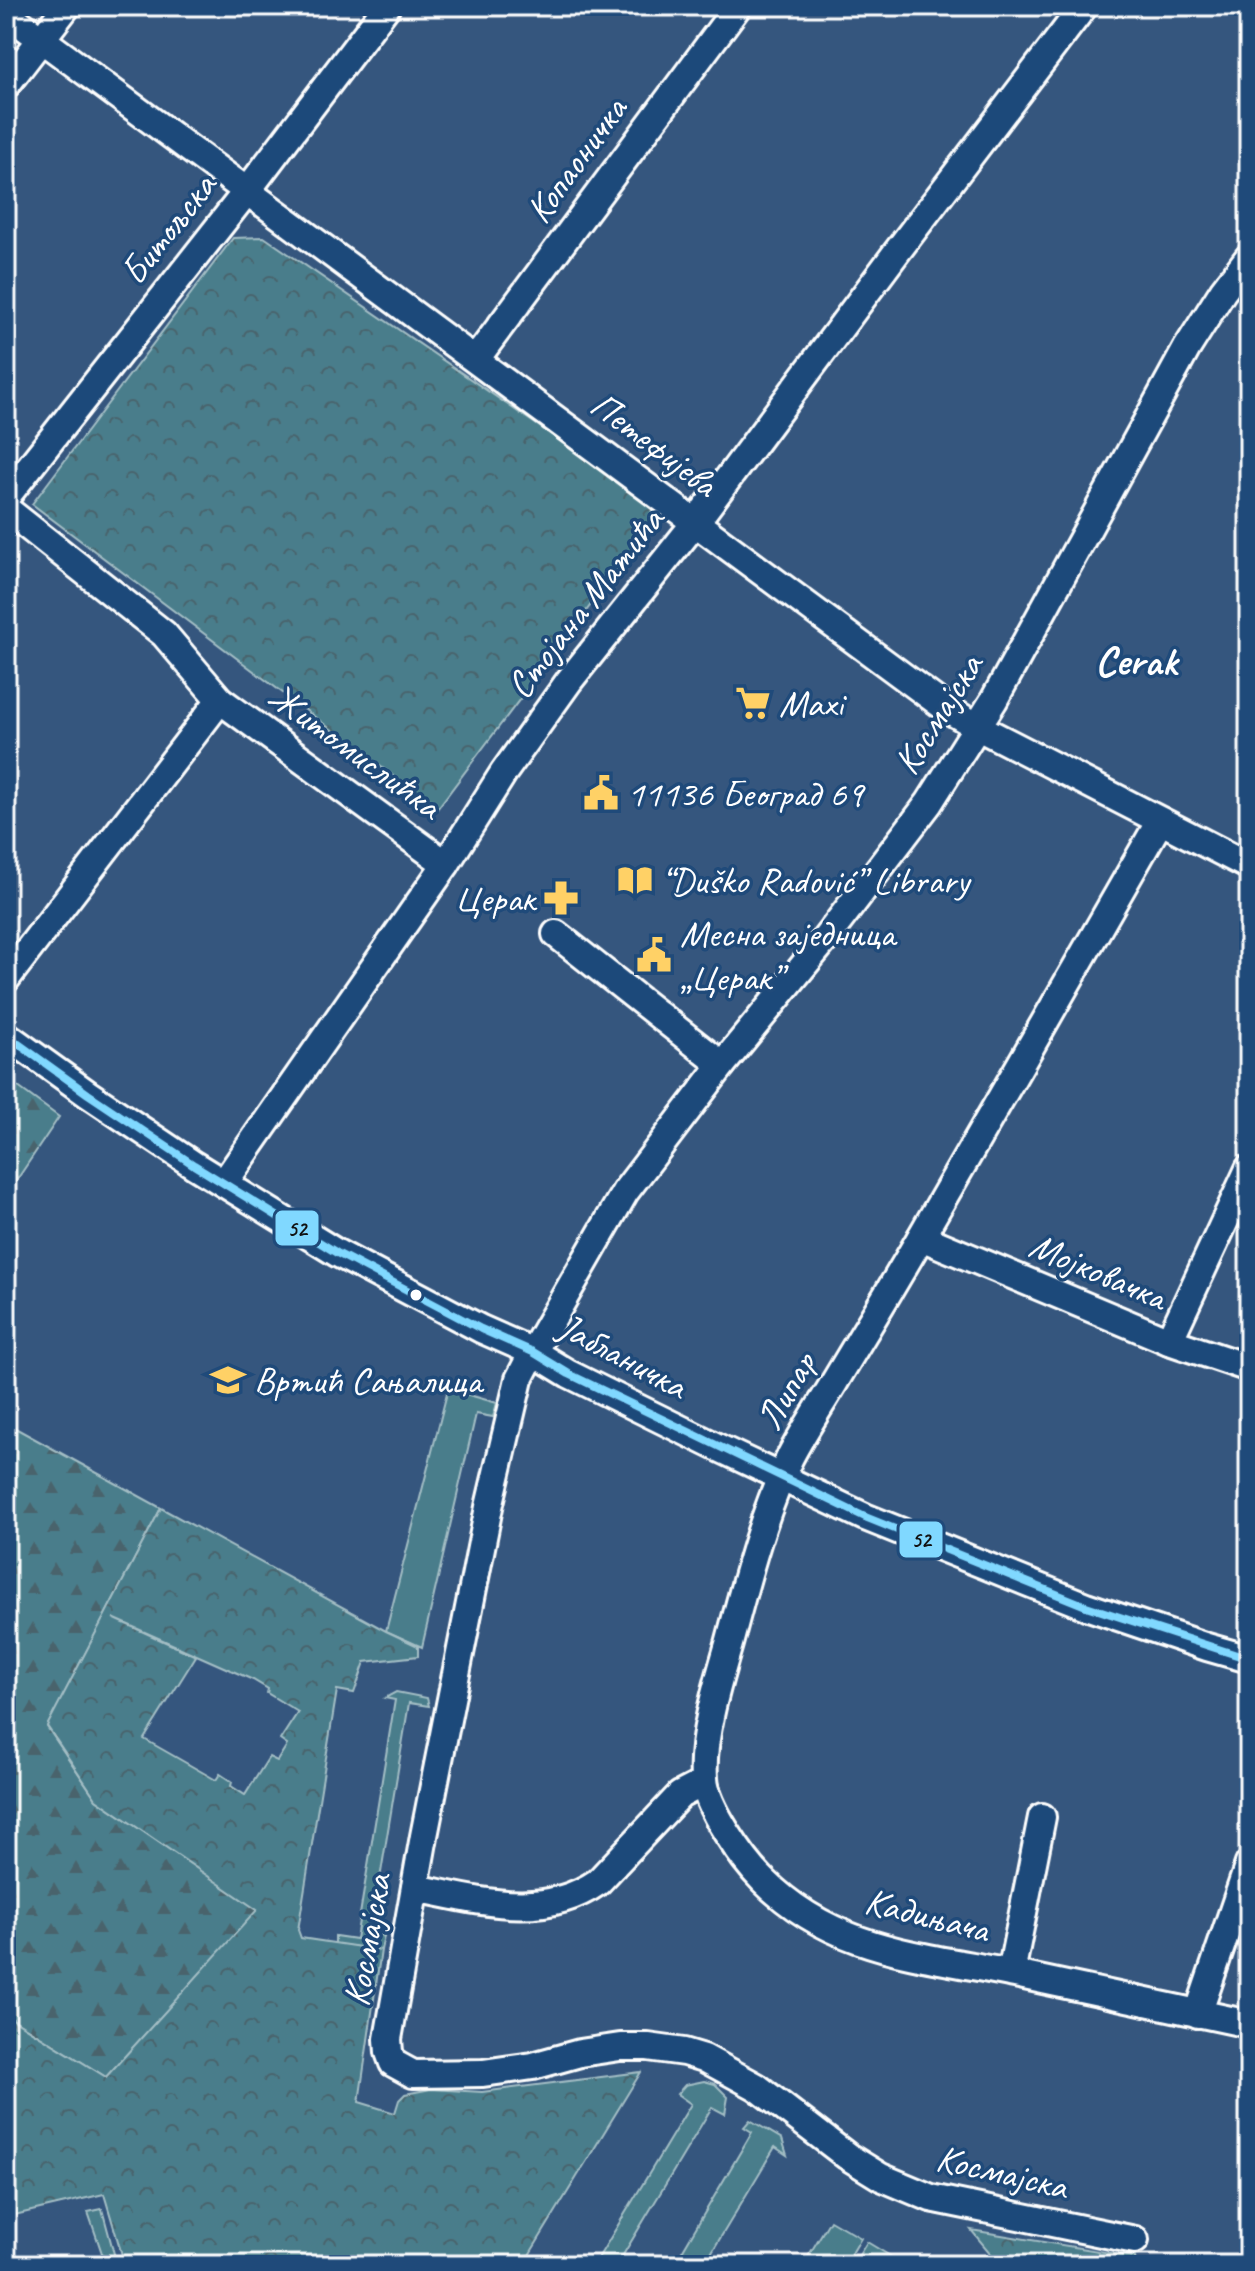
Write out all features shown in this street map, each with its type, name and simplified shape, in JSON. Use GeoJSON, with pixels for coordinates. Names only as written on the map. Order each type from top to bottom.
{"type":"FeatureCollection","features":[{"type":"Feature","properties":{"kind":"street"},"geometry":{"type":"LineString","coordinates":[[6,85],[67,6]]}},
{"type":"Feature","properties":{"kind":"street","name":"Битољска"},"geometry":{"type":"LineString","coordinates":[[6,497],[247,191],[387,6]]}},
{"type":"Feature","properties":{"kind":"street","name":"Копаоничка"},"geometry":{"type":"LineString","coordinates":[[476,359],[738,6]]}},
{"type":"Feature","properties":{"kind":"street","name":"Стојана Матића"},"geometry":{"type":"LineString","coordinates":[[224,1183],[569,681],[695,523],[1084,6]]}},
{"type":"Feature","properties":{"kind":"street","name":"Петефијева"},"geometry":{"type":"LineString","coordinates":[[6,13],[946,708],[1249,866]]}},
{"type":"Feature","properties":{"kind":"street","name":"Космајска"},"geometry":{"type":"LineString","coordinates":[[1135,2240],[931,2198],[881,2177],[847,2156],[757,2087],[704,2058],[684,2052],[620,2047],[580,2053],[533,2066],[483,2073],[413,2074],[393,2063],[388,2039],[489,1507],[519,1379],[625,1192],[929,803],[978,727],[1187,348],[1240,286],[1249,257]]}},
{"type":"Feature","properties":{"kind":"street","name":"Житомислићка"},"geometry":{"type":"LineString","coordinates":[[6,509],[164,634],[220,700],[446,864]]}},
{"type":"Feature","properties":{"kind":"street","name":"Житомислићка"},"geometry":{"type":"LineString","coordinates":[[6,979],[220,700]]}},
{"type":"Feature","properties":{"kind":"street","name":"Липар"},"geometry":{"type":"LineString","coordinates":[[703,1783],[704,1754],[726,1654],[756,1547],[792,1453],[921,1237],[1160,821]]}},
{"type":"Feature","properties":{"kind":"street"},"geometry":{"type":"LineString","coordinates":[[556,934],[722,1065]]}},
{"type":"Feature","properties":{"kind":"street","name":"Јабланичка"},"geometry":{"type":"LineString","coordinates":[[6,1035],[88,1094],[224,1183],[326,1246],[481,1329],[865,1517],[1086,1606],[1249,1659]]}},
{"type":"Feature","properties":{"kind":"street"},"geometry":{"type":"LineString","coordinates":[[1169,1341],[1249,1169]]}},
{"type":"Feature","properties":{"kind":"street","name":"Мојковачка"},"geometry":{"type":"LineString","coordinates":[[921,1237],[1169,1341],[1249,1368]]}},
{"type":"Feature","properties":{"kind":"street"},"geometry":{"type":"LineString","coordinates":[[415,1888],[495,1904],[524,1906],[568,1898],[598,1882],[680,1795],[703,1783]]}},
{"type":"Feature","properties":{"kind":"street","name":"Кадињача"},"geometry":{"type":"LineString","coordinates":[[703,1783],[740,1853],[765,1881],[831,1929],[908,1955],[1011,1973],[1249,2024]]}},
{"type":"Feature","properties":{"kind":"street","name":"Кадињача"},"geometry":{"type":"LineString","coordinates":[[1011,1973],[1042,1817]]}},
{"type":"Feature","properties":{"kind":"street"},"geometry":{"type":"LineString","coordinates":[[1198,2014],[1249,1864]]}},
{"type":"Feature","properties":{"kind":"green space"},"geometry":{"type":"Polygon","coordinates":[[[264,237],[652,504],[651,525],[437,809],[32,504],[233,238],[264,237]]]}},
{"type":"Feature","properties":{"kind":"green space"},"geometry":{"type":"Polygon","coordinates":[[[6,1078],[59,1117],[6,1196],[6,1078]]]}},
{"type":"Feature","properties":{"kind":"green space"},"geometry":{"type":"Polygon","coordinates":[[[448,1389],[497,1403],[493,1417],[476,1414],[422,1647],[386,1631],[448,1389]]]}},
{"type":"Feature","properties":{"kind":"green space"},"geometry":{"type":"Polygon","coordinates":[[[6,1423],[161,1508],[47,1727],[96,1799],[258,1910],[106,2077],[6,2015],[6,1423]]]}},
{"type":"Feature","properties":{"kind":"green space"},"geometry":{"type":"Polygon","coordinates":[[[161,1508],[418,1646],[418,1656],[365,1662],[354,1693],[337,1690],[298,1930],[301,1938],[381,1950],[359,2102],[395,2113],[399,2100],[405,2094],[431,2089],[482,2092],[641,2072],[523,2265],[125,2265],[104,2194],[6,2217],[6,2015],[106,2077],[257,1910],[96,1799],[47,1726],[161,1508]],[[113,1618],[196,1656],[144,1739],[216,1780],[220,1774],[245,1795],[269,1757],[277,1761],[287,1745],[280,1740],[298,1712],[267,1693],[268,1689],[253,1680],[113,1618]]]}},
{"type":"Feature","properties":{"kind":"green space"},"geometry":{"type":"Polygon","coordinates":[[[396,1692],[427,1698],[429,1706],[409,1703],[371,1933],[384,1936],[381,1950],[335,1944],[335,1936],[356,1939],[395,1700],[385,1698],[396,1692]]]}},
{"type":"Feature","properties":{"kind":"green space"},"geometry":{"type":"Polygon","coordinates":[[[704,2081],[715,2084],[728,2097],[725,2114],[712,2107],[617,2265],[594,2265],[691,2104],[677,2094],[685,2085],[704,2081]]]}},
{"type":"Feature","properties":{"kind":"green space"},"geometry":{"type":"Polygon","coordinates":[[[750,2120],[782,2139],[787,2155],[775,2147],[704,2265],[674,2265],[752,2132],[744,2127],[750,2120]]]}},
{"type":"Feature","properties":{"kind":"green space"},"geometry":{"type":"Polygon","coordinates":[[[102,2209],[117,2265],[106,2265],[88,2212],[102,2209]]]}},
{"type":"Feature","properties":{"kind":"green space"},"geometry":{"type":"Polygon","coordinates":[[[830,2220],[861,2238],[845,2265],[803,2265],[830,2220]]]}},
{"type":"Feature","properties":{"kind":"green space"},"geometry":{"type":"Polygon","coordinates":[[[971,2230],[1135,2257],[1136,2265],[1000,2265],[971,2230]]]}},
{"type":"Feature","properties":{"kind":"green space"},"geometry":{"type":"Polygon","coordinates":[[[867,2242],[905,2265],[853,2265],[867,2242]]]}},
{"type":"Feature","properties":{"kind":"transit line","name":"52"},"geometry":{"type":"LineString","coordinates":[[6,1035],[194,1165],[337,1253],[481,1329],[533,1352],[569,1374],[865,1517],[1086,1606],[1249,1659]]}},
{"type":"Feature","properties":{"kind":"place","name":"Maxi"},"geometry":{"type":"Point","coordinates":[753,703]}},
{"type":"Feature","properties":{"kind":"place","name":"11136 Београд 69"},"geometry":{"type":"Point","coordinates":[601,793]}},
{"type":"Feature","properties":{"kind":"place","name":"“Duško Radović” Library"},"geometry":{"type":"Point","coordinates":[635,880]}},
{"type":"Feature","properties":{"kind":"place","name":"Церак"},"geometry":{"type":"Point","coordinates":[561,898]}},
{"type":"Feature","properties":{"kind":"place","name":"Месна заједница „Церак”"},"geometry":{"type":"Point","coordinates":[654,955]}},
{"type":"Feature","properties":{"kind":"place","name":"Вртић Сањалица"},"geometry":{"type":"Point","coordinates":[228,1380]}},
{"type":"Feature","properties":{"kind":"district","name":"Cerak"},"geometry":{"type":"Point","coordinates":[1136,661]}}]}
